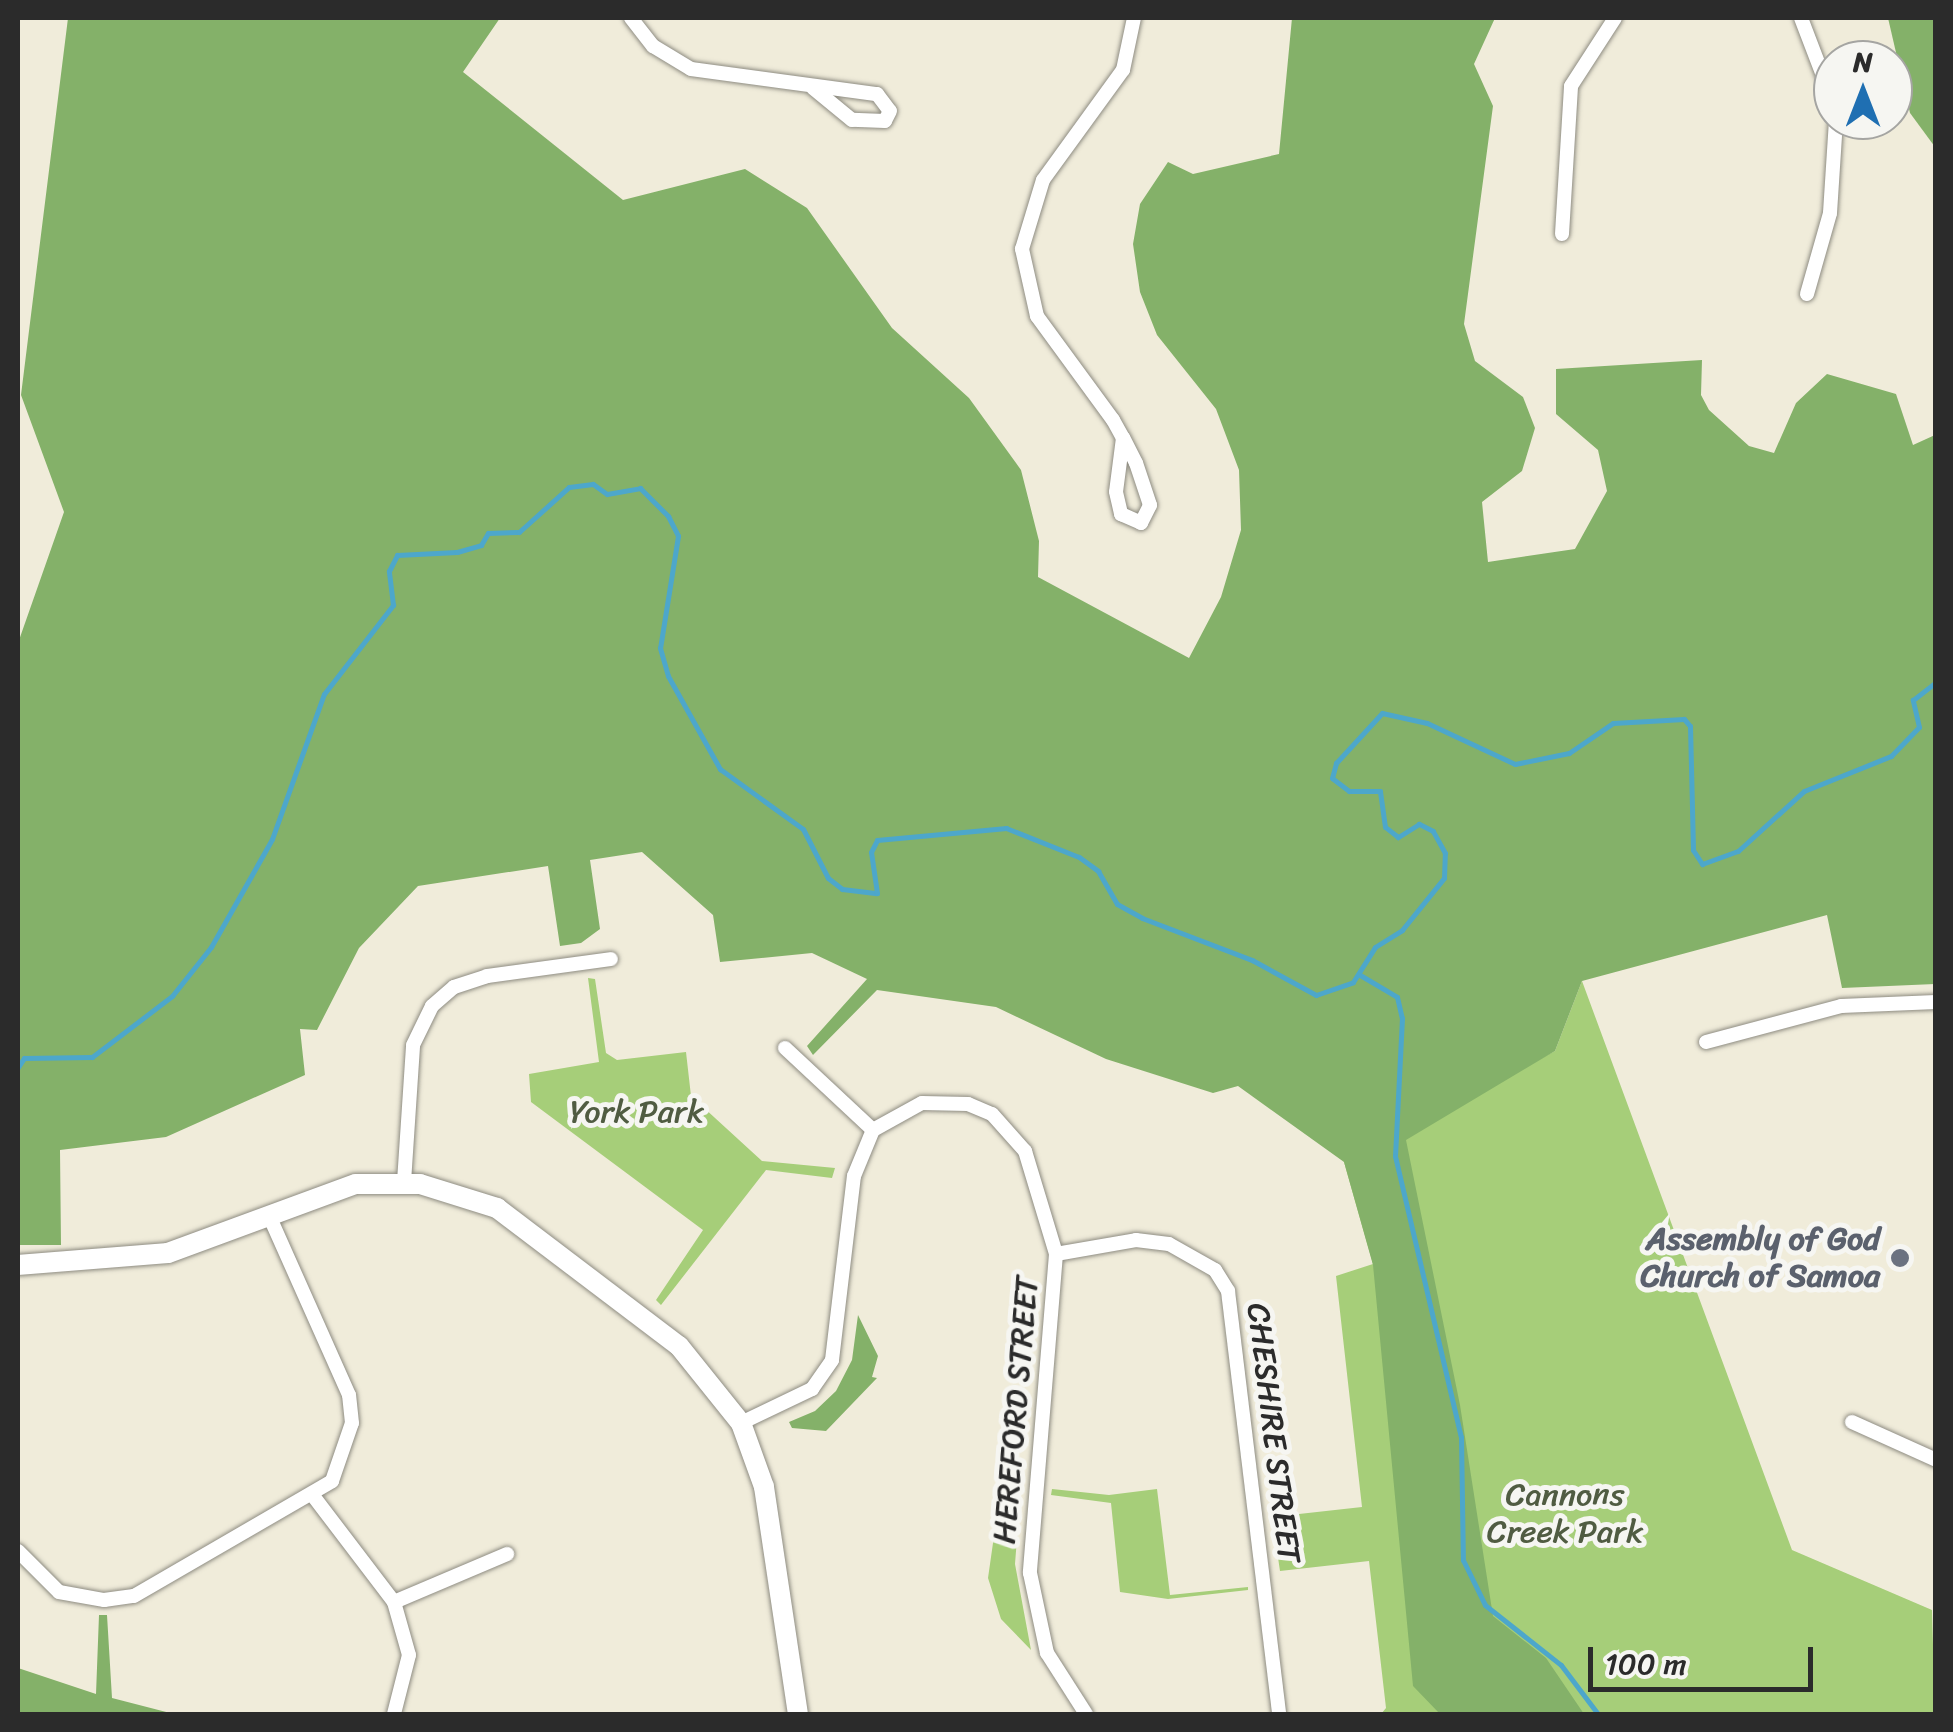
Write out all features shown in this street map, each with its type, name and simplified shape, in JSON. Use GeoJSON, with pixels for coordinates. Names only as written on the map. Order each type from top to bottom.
{"type":"FeatureCollection","features":[{"type":"Feature","properties":{"kind":"main road"},"geometry":{"type":"LineString","coordinates":[[18,1265],[168,1253],[332,1188],[404,1182],[481,1201],[526,1227],[679,1346],[741,1423],[764,1487],[798,1714]]}},
{"type":"Feature","properties":{"kind":"street"},"geometry":{"type":"LineString","coordinates":[[631,18],[653,46],[692,69],[877,94],[890,111],[885,120],[852,120],[813,88]]}},
{"type":"Feature","properties":{"kind":"street"},"geometry":{"type":"LineString","coordinates":[[1124,438],[1116,492],[1121,514],[1141,523],[1150,505],[1124,438],[1037,316],[1022,249],[1044,180],[1124,70],[1134,18]]}},
{"type":"Feature","properties":{"kind":"street"},"geometry":{"type":"LineString","coordinates":[[1562,234],[1571,86],[1615,18]]}},
{"type":"Feature","properties":{"kind":"street"},"geometry":{"type":"LineString","coordinates":[[1801,18],[1813,50]]}},
{"type":"Feature","properties":{"kind":"street"},"geometry":{"type":"LineString","coordinates":[[1808,294],[1830,213],[1835,140]]}},
{"type":"Feature","properties":{"kind":"street"},"geometry":{"type":"LineString","coordinates":[[404,1182],[412,1045],[442,996],[487,976],[611,959]]}},
{"type":"Feature","properties":{"kind":"street"},"geometry":{"type":"LineString","coordinates":[[1706,1042],[1856,1003],[1936,1002]]}},
{"type":"Feature","properties":{"kind":"street"},"geometry":{"type":"LineString","coordinates":[[741,1423],[812,1390],[832,1360],[854,1176],[873,1130],[785,1048]]}},
{"type":"Feature","properties":{"kind":"street","name":"HEREFORD STREET"},"geometry":{"type":"LineString","coordinates":[[873,1130],[922,1104],[957,1102],[992,1114],[1025,1151],[1056,1254],[1030,1573],[1047,1654],[1086,1714]]}},
{"type":"Feature","properties":{"kind":"street"},"geometry":{"type":"LineString","coordinates":[[18,1551],[60,1592],[118,1600],[150,1590],[314,1496],[332,1481],[346,1452],[349,1395],[269,1215]]}},
{"type":"Feature","properties":{"kind":"street","name":"CHESHIRE STREET"},"geometry":{"type":"LineString","coordinates":[[1056,1254],[1136,1240],[1170,1244],[1216,1270],[1228,1291],[1279,1714]]}},
{"type":"Feature","properties":{"kind":"street"},"geometry":{"type":"LineString","coordinates":[[1852,1422],[1936,1460]]}},
{"type":"Feature","properties":{"kind":"street"},"geometry":{"type":"LineString","coordinates":[[314,1496],[394,1602],[409,1655],[394,1714]]}},
{"type":"Feature","properties":{"kind":"street"},"geometry":{"type":"LineString","coordinates":[[394,1602],[506,1554]]}},
{"type":"Feature","properties":{"kind":"green space"},"geometry":{"type":"Polygon","coordinates":[[[68,18],[500,18],[463,72],[623,200],[745,169],[807,208],[892,328],[969,398],[1021,470],[1039,541],[1038,577],[1189,658],[1221,597],[1241,530],[1239,470],[1216,409],[1157,335],[1140,292],[1133,244],[1140,204],[1168,162],[1193,174],[1279,154],[1292,18],[1495,18],[1474,64],[1493,106],[1464,324],[1475,361],[1523,397],[1535,428],[1522,471],[1482,502],[1488,562],[1575,549],[1607,491],[1598,450],[1556,414],[1556,369],[1702,360],[1701,395],[1709,410],[1749,446],[1774,453],[1796,403],[1827,374],[1896,394],[1913,445],[1935,435],[1935,984],[1842,988],[1827,915],[1582,981],[1555,1051],[1406,1140],[1460,1405],[1493,1616],[1546,1658],[1584,1714],[1440,1714],[1413,1686],[1373,1265],[1344,1162],[1238,1086],[1213,1093],[1106,1059],[996,1007],[877,990],[813,1055],[807,1046],[867,979],[812,953],[720,962],[713,915],[642,852],[590,860],[600,929],[581,943],[560,946],[548,866],[418,886],[359,948],[317,1030],[300,1029],[305,1075],[166,1137],[60,1150],[61,1245],[18,1245],[18,643],[64,512],[21,395],[68,18]]]}},
{"type":"Feature","properties":{"kind":"green space"},"geometry":{"type":"Polygon","coordinates":[[[1888,18],[1935,18],[1935,147],[1913,117],[1913,40],[1893,40],[1888,18]]]}},
{"type":"Feature","properties":{"kind":"green space","name":"York Park"},"geometry":{"type":"Polygon","coordinates":[[[588,978],[595,979],[606,1053],[617,1060],[686,1052],[691,1096],[762,1161],[835,1168],[832,1178],[766,1170],[661,1305],[656,1300],[703,1230],[531,1102],[529,1074],[599,1062],[588,978]]]}},
{"type":"Feature","properties":{"kind":"green space","name":"Cannons Creek Park"},"geometry":{"type":"Polygon","coordinates":[[[1582,981],[1792,1550],[1932,1610],[1935,1714],[1381,1714],[1386,1708],[1369,1561],[1280,1571],[1272,1517],[1362,1507],[1336,1276],[1373,1264],[1344,1162],[1555,1051],[1582,981]]]}},
{"type":"Feature","properties":{"kind":"green space"},"geometry":{"type":"Polygon","coordinates":[[[858,1315],[878,1356],[872,1377],[877,1378],[826,1431],[792,1428],[789,1422],[815,1411],[836,1391],[852,1360],[858,1315]]]}},
{"type":"Feature","properties":{"kind":"green space"},"geometry":{"type":"Polygon","coordinates":[[[1023,1461],[1015,1564],[1031,1650],[1001,1619],[988,1578],[995,1529],[1023,1461]]]}},
{"type":"Feature","properties":{"kind":"green space"},"geometry":{"type":"Polygon","coordinates":[[[1052,1489],[1109,1495],[1157,1489],[1170,1595],[1248,1590],[1168,1599],[1120,1592],[1111,1503],[1051,1495],[1052,1489]]]}},
{"type":"Feature","properties":{"kind":"green space"},"geometry":{"type":"Polygon","coordinates":[[[99,1615],[107,1615],[112,1698],[174,1714],[18,1714],[18,1668],[96,1694],[99,1615]]]}},
{"type":"Feature","properties":{"kind":"waterway"},"geometry":{"type":"LineString","coordinates":[[18,1067],[24,1058],[92,1057],[172,996],[211,947],[272,839],[324,694],[393,605],[389,571],[397,555],[457,552],[481,545],[488,533],[519,532],[569,487],[593,484],[607,494],[640,488],[668,516],[678,536],[660,648],[668,676],[720,769],[803,829],[828,878],[842,889],[877,893],[871,852],[877,840],[1006,828],[1079,857],[1098,871],[1117,904],[1142,918],[1252,960],[1316,995],[1353,982],[1375,947],[1402,930],[1444,878],[1445,853],[1433,831],[1419,824],[1398,837],[1385,827],[1380,791],[1349,791],[1332,778],[1336,763],[1382,713],[1427,723],[1515,764],[1569,753],[1613,723],[1684,719],[1690,726],[1693,850],[1702,864],[1738,851],[1804,791],[1891,756],[1919,727],[1913,700],[1936,682]]}},
{"type":"Feature","properties":{"kind":"waterway"},"geometry":{"type":"LineString","coordinates":[[1360,975],[1397,997],[1402,1018],[1395,1156],[1461,1437],[1463,1560],[1485,1605],[1561,1665],[1598,1714]]}},
{"type":"Feature","properties":{"kind":"place","name":"Assembly of God Church of Samoa"},"geometry":{"type":"Point","coordinates":[1900,1258]}}]}
